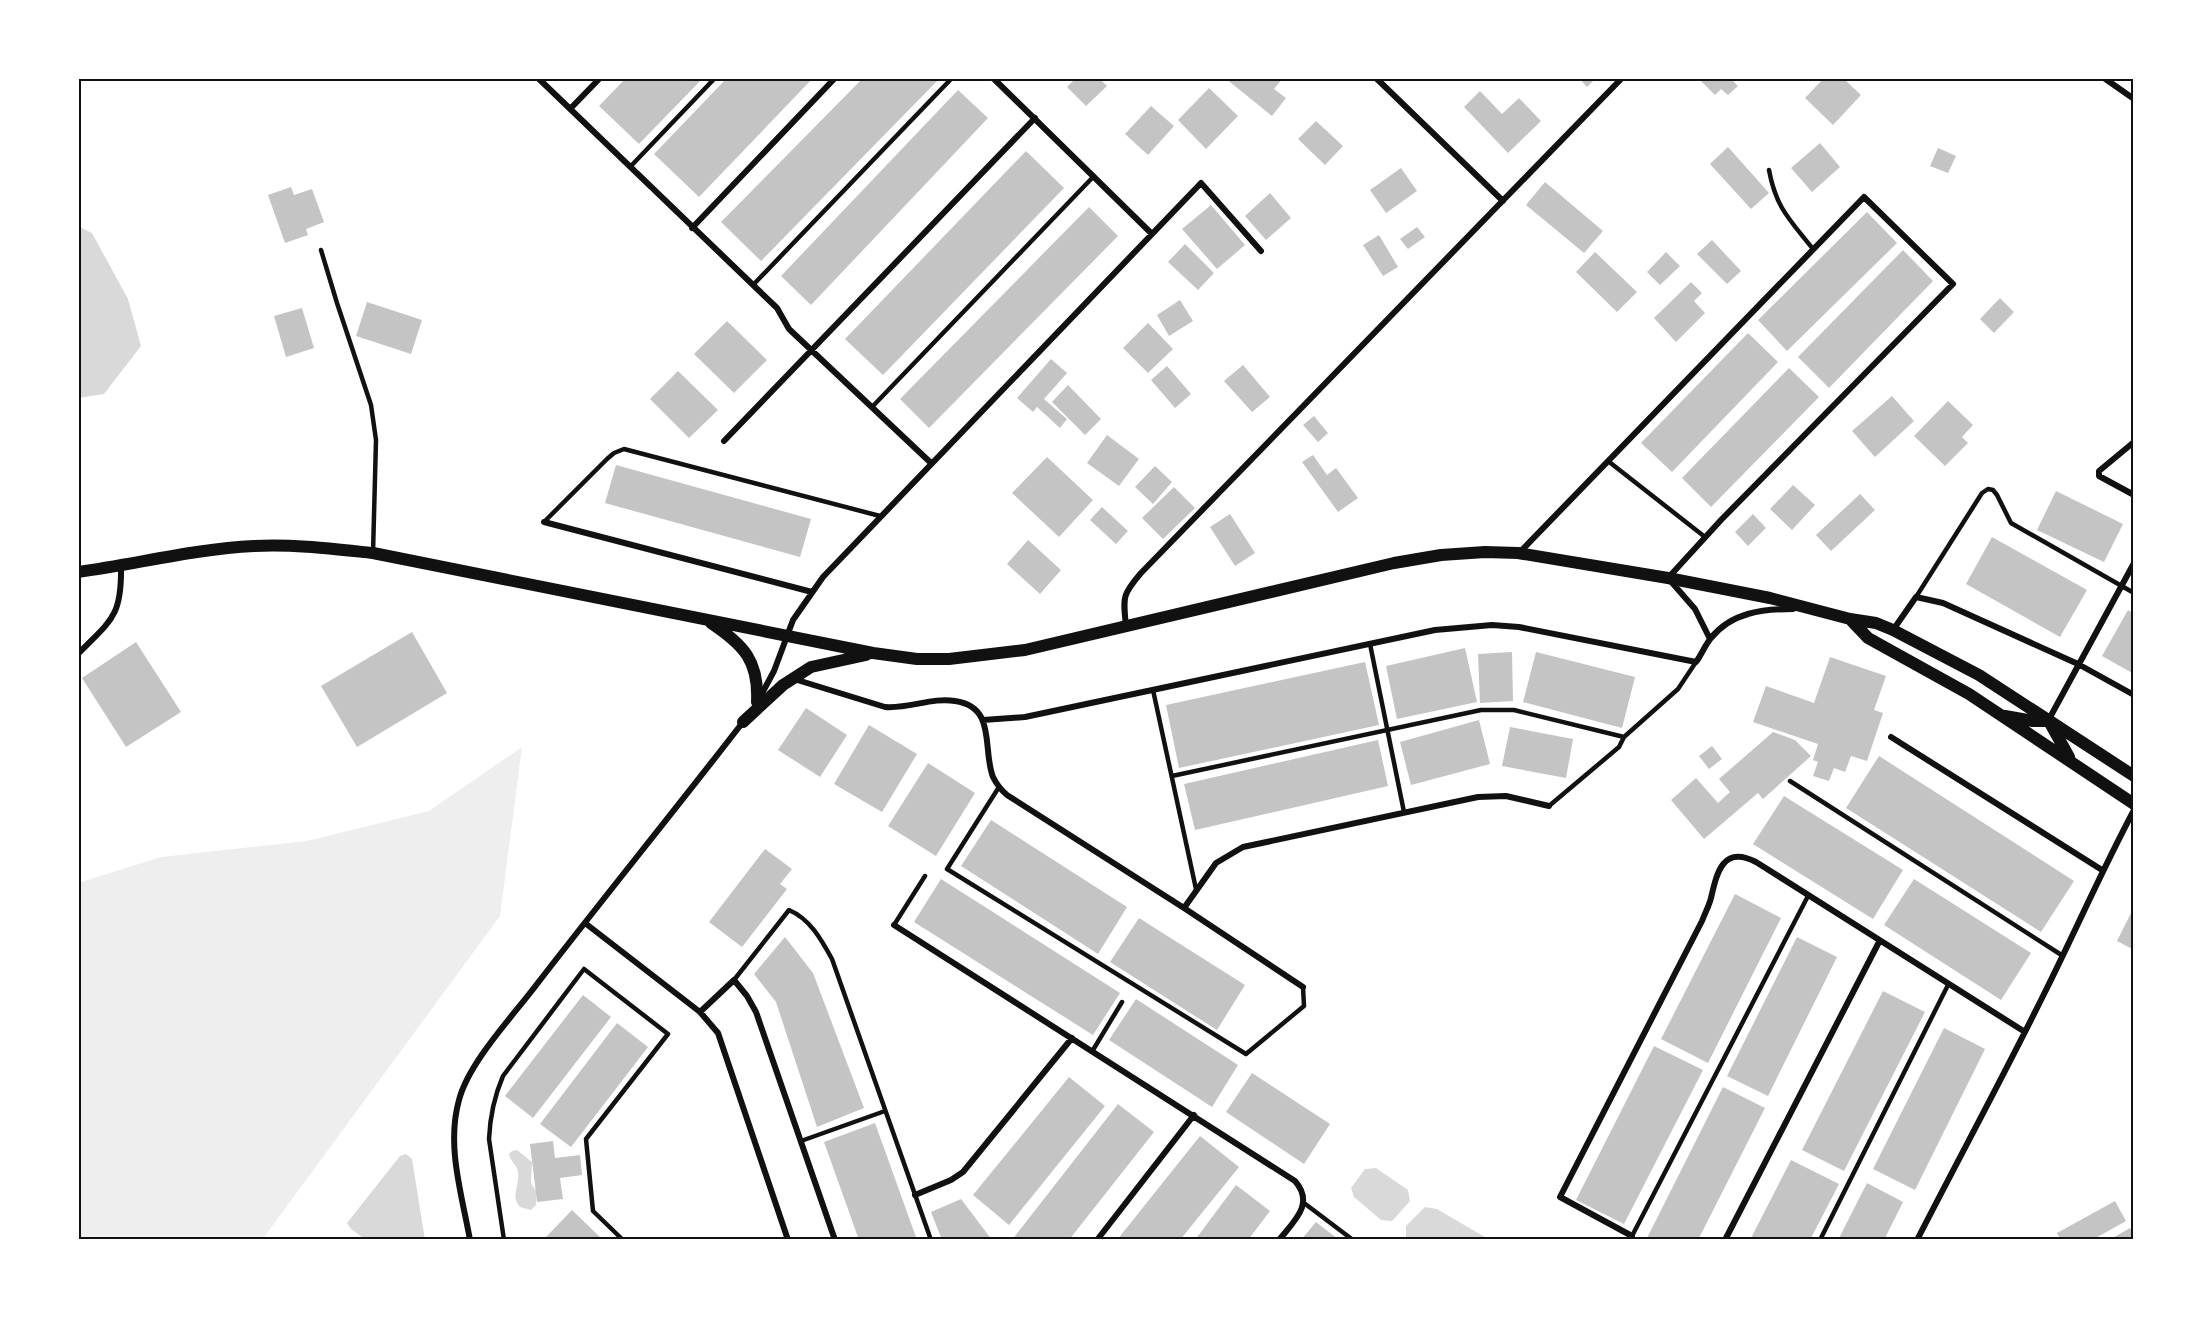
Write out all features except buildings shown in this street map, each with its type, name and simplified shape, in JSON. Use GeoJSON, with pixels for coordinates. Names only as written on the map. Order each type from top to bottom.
{"type":"FeatureCollection","features":[{"type":"Feature","properties":{"kind":"main road"},"geometry":{"type":"LineString","coordinates":[[78,572],[169,556],[254,546],[295,546],[373,553],[873,653],[917,658],[985,656],[1025,650],[1394,563],[1441,555],[1485,552],[1518,554],[1668,578],[1770,598],[1850,619],[1876,623],[1979,675],[2134,776]]}},
{"type":"Feature","properties":{"kind":"main road"},"geometry":{"type":"LineString","coordinates":[[1850,619],[1868,638],[1928,670],[2001,715],[2134,804]]}},
{"type":"Feature","properties":{"kind":"main road"},"geometry":{"type":"LineString","coordinates":[[706,620],[737,642],[746,652],[756,676],[757,702]]}},
{"type":"Feature","properties":{"kind":"main road"},"geometry":{"type":"LineString","coordinates":[[743,722],[792,678],[819,665],[873,653]]}},
{"type":"Feature","properties":{"kind":"main road"},"geometry":{"type":"LineString","coordinates":[[2001,715],[2033,721],[2048,721]]}},
{"type":"Feature","properties":{"kind":"main road"},"geometry":{"type":"LineString","coordinates":[[2048,721],[2072,761]]}},
{"type":"Feature","properties":{"kind":"street"},"geometry":{"type":"LineString","coordinates":[[538,78],[777,308],[789,329],[810,350],[931,463]]}},
{"type":"Feature","properties":{"kind":"street"},"geometry":{"type":"LineString","coordinates":[[570,109],[600,78]]}},
{"type":"Feature","properties":{"kind":"street"},"geometry":{"type":"LineString","coordinates":[[692,228],[835,78]]}},
{"type":"Feature","properties":{"kind":"street"},"geometry":{"type":"LineString","coordinates":[[993,78],[1152,233]]}},
{"type":"Feature","properties":{"kind":"street"},"geometry":{"type":"LineString","coordinates":[[1376,78],[1503,201]]}},
{"type":"Feature","properties":{"kind":"street"},"geometry":{"type":"LineString","coordinates":[[1126,627],[1123,601],[1127,589],[1141,573],[1622,78]]}},
{"type":"Feature","properties":{"kind":"street"},"geometry":{"type":"LineString","coordinates":[[2103,78],[2134,99]]}},
{"type":"Feature","properties":{"kind":"street"},"geometry":{"type":"LineString","coordinates":[[724,441],[1035,118]]}},
{"type":"Feature","properties":{"kind":"street"},"geometry":{"type":"LineString","coordinates":[[470,1240],[454,1157],[459,1100],[470,1074],[487,1049],[743,722],[774,671],[793,620],[812,591],[880,516],[1201,183],[1261,251]]}},
{"type":"Feature","properties":{"kind":"street"},"geometry":{"type":"LineString","coordinates":[[1518,554],[1864,197],[1953,284],[1705,537],[1668,578],[1695,609],[1710,639]]}},
{"type":"Feature","properties":{"kind":"street"},"geometry":{"type":"LineString","coordinates":[[2134,442],[2099,471],[2100,476],[2134,495]]}},
{"type":"Feature","properties":{"kind":"street"},"geometry":{"type":"LineString","coordinates":[[544,522],[812,591]]}},
{"type":"Feature","properties":{"kind":"street"},"geometry":{"type":"LineString","coordinates":[[2048,721],[2134,564]]}},
{"type":"Feature","properties":{"kind":"street"},"geometry":{"type":"LineString","coordinates":[[78,654],[110,621],[118,606],[122,593],[121,566]]}},
{"type":"Feature","properties":{"kind":"street"},"geometry":{"type":"LineString","coordinates":[[1893,630],[1916,597],[1943,603],[2078,664],[2134,695]]}},
{"type":"Feature","properties":{"kind":"street"},"geometry":{"type":"LineString","coordinates":[[983,720],[1025,717],[1435,630],[1492,625],[1546,631],[1696,662],[1705,651],[1710,639],[1724,627],[1755,611],[1809,608]]}},
{"type":"Feature","properties":{"kind":"street"},"geometry":{"type":"LineString","coordinates":[[792,678],[885,707],[900,708],[942,700],[969,705],[983,720],[990,766],[999,787],[1007,795],[1304,987]]}},
{"type":"Feature","properties":{"kind":"street"},"geometry":{"type":"LineString","coordinates":[[1891,737],[2102,870]]}},
{"type":"Feature","properties":{"kind":"street"},"geometry":{"type":"LineString","coordinates":[[1184,908],[1216,863],[1243,847],[1493,795],[1549,806]]}},
{"type":"Feature","properties":{"kind":"street"},"geometry":{"type":"LineString","coordinates":[[1917,1240],[2025,1032],[2102,870],[2134,810]]}},
{"type":"Feature","properties":{"kind":"street"},"geometry":{"type":"LineString","coordinates":[[1631,1238],[1560,1197],[1702,921],[1716,876],[1729,859],[1737,856],[1747,858],[2025,1032]]}},
{"type":"Feature","properties":{"kind":"street"},"geometry":{"type":"LineString","coordinates":[[585,923],[700,1012],[718,1033],[788,1240]]}},
{"type":"Feature","properties":{"kind":"street"},"geometry":{"type":"LineString","coordinates":[[894,925],[1295,1181],[1301,1188],[1304,1203],[1279,1240]]}},
{"type":"Feature","properties":{"kind":"street"},"geometry":{"type":"LineString","coordinates":[[1725,1240],[1880,942]]}},
{"type":"Feature","properties":{"kind":"street"},"geometry":{"type":"LineString","coordinates":[[700,1012],[734,980],[756,1011],[836,1240]]}},
{"type":"Feature","properties":{"kind":"street"},"geometry":{"type":"LineString","coordinates":[[915,1195],[951,1180],[963,1172],[1072,1038]]}},
{"type":"Feature","properties":{"kind":"street"},"geometry":{"type":"LineString","coordinates":[[1097,1240],[1194,1115]]}},
{"type":"Feature","properties":{"kind":"lane"},"geometry":{"type":"LineString","coordinates":[[630,168],[715,78]]}},
{"type":"Feature","properties":{"kind":"lane"},"geometry":{"type":"LineString","coordinates":[[753,285],[952,78]]}},
{"type":"Feature","properties":{"kind":"lane"},"geometry":{"type":"LineString","coordinates":[[1769,170],[1773,192],[1778,203],[1813,249]]}},
{"type":"Feature","properties":{"kind":"lane"},"geometry":{"type":"LineString","coordinates":[[872,407],[1094,176]]}},
{"type":"Feature","properties":{"kind":"lane"},"geometry":{"type":"LineString","coordinates":[[321,250],[371,405],[376,440],[373,553]]}},
{"type":"Feature","properties":{"kind":"lane"},"geometry":{"type":"LineString","coordinates":[[544,522],[607,459],[624,449],[880,516]]}},
{"type":"Feature","properties":{"kind":"lane"},"geometry":{"type":"LineString","coordinates":[[1608,461],[1705,537]]}},
{"type":"Feature","properties":{"kind":"lane"},"geometry":{"type":"LineString","coordinates":[[1916,597],[1982,493],[1988,489],[1993,490],[1997,495],[2011,523],[2134,593]]}},
{"type":"Feature","properties":{"kind":"lane"},"geometry":{"type":"LineString","coordinates":[[1370,644],[1404,812]]}},
{"type":"Feature","properties":{"kind":"lane"},"geometry":{"type":"LineString","coordinates":[[1549,806],[1619,747],[1624,737],[1678,689],[1696,662]]}},
{"type":"Feature","properties":{"kind":"lane"},"geometry":{"type":"LineString","coordinates":[[1153,690],[1196,890]]}},
{"type":"Feature","properties":{"kind":"lane"},"geometry":{"type":"LineString","coordinates":[[1172,776],[1481,710],[1514,710],[1624,737]]}},
{"type":"Feature","properties":{"kind":"lane"},"geometry":{"type":"LineString","coordinates":[[1790,781],[2063,956]]}},
{"type":"Feature","properties":{"kind":"lane"},"geometry":{"type":"LineString","coordinates":[[999,787],[947,869],[1246,1054],[1304,1006],[1304,987]]}},
{"type":"Feature","properties":{"kind":"lane"},"geometry":{"type":"LineString","coordinates":[[894,925],[925,876]]}},
{"type":"Feature","properties":{"kind":"lane"},"geometry":{"type":"LineString","coordinates":[[1631,1238],[1808,896]]}},
{"type":"Feature","properties":{"kind":"lane"},"geometry":{"type":"LineString","coordinates":[[734,980],[789,910],[797,914],[818,934],[832,959],[931,1240]]}},
{"type":"Feature","properties":{"kind":"lane"},"geometry":{"type":"LineString","coordinates":[[504,1240],[489,1139],[496,1092],[503,1076],[584,969],[668,1034],[586,1139],[593,1211],[623,1240]]}},
{"type":"Feature","properties":{"kind":"lane"},"geometry":{"type":"LineString","coordinates":[[1820,1240],[1948,985]]}},
{"type":"Feature","properties":{"kind":"lane"},"geometry":{"type":"LineString","coordinates":[[1093,1050],[1122,1002]]}},
{"type":"Feature","properties":{"kind":"lane"},"geometry":{"type":"LineString","coordinates":[[801,1141],[885,1111]]}},
{"type":"Feature","properties":{"kind":"lane"},"geometry":{"type":"LineString","coordinates":[[1304,1203],[1353,1240]]}},
{"type":"Feature","properties":{"kind":"shaded area"},"geometry":{"type":"Polygon","coordinates":[[[78,226],[92,233],[128,299],[141,346],[104,394],[78,398],[78,226]]]}},
{"type":"Feature","properties":{"kind":"shaded area"},"geometry":{"type":"Polygon","coordinates":[[[522,747],[500,916],[262,1240],[78,1240],[78,883],[161,857],[307,841],[429,811],[522,747]]]}},
{"type":"Feature","properties":{"kind":"shaded area"},"geometry":{"type":"Polygon","coordinates":[[[517,1150],[532,1162],[531,1183],[536,1191],[536,1205],[531,1210],[520,1207],[516,1199],[518,1172],[509,1154],[517,1150]]]}},
{"type":"Feature","properties":{"kind":"shaded area"},"geometry":{"type":"Polygon","coordinates":[[[406,1154],[412,1159],[425,1240],[366,1240],[351,1229],[347,1223],[400,1156],[406,1154]]]}},
{"type":"Feature","properties":{"kind":"shaded area"},"geometry":{"type":"Polygon","coordinates":[[[1376,1168],[1408,1190],[1410,1201],[1392,1221],[1381,1220],[1354,1197],[1351,1188],[1365,1169],[1376,1168]]]}},
{"type":"Feature","properties":{"kind":"shaded area"},"geometry":{"type":"Polygon","coordinates":[[[1425,1207],[1437,1209],[1490,1240],[1409,1240],[1406,1237],[1406,1226],[1425,1207]]]}}]}
